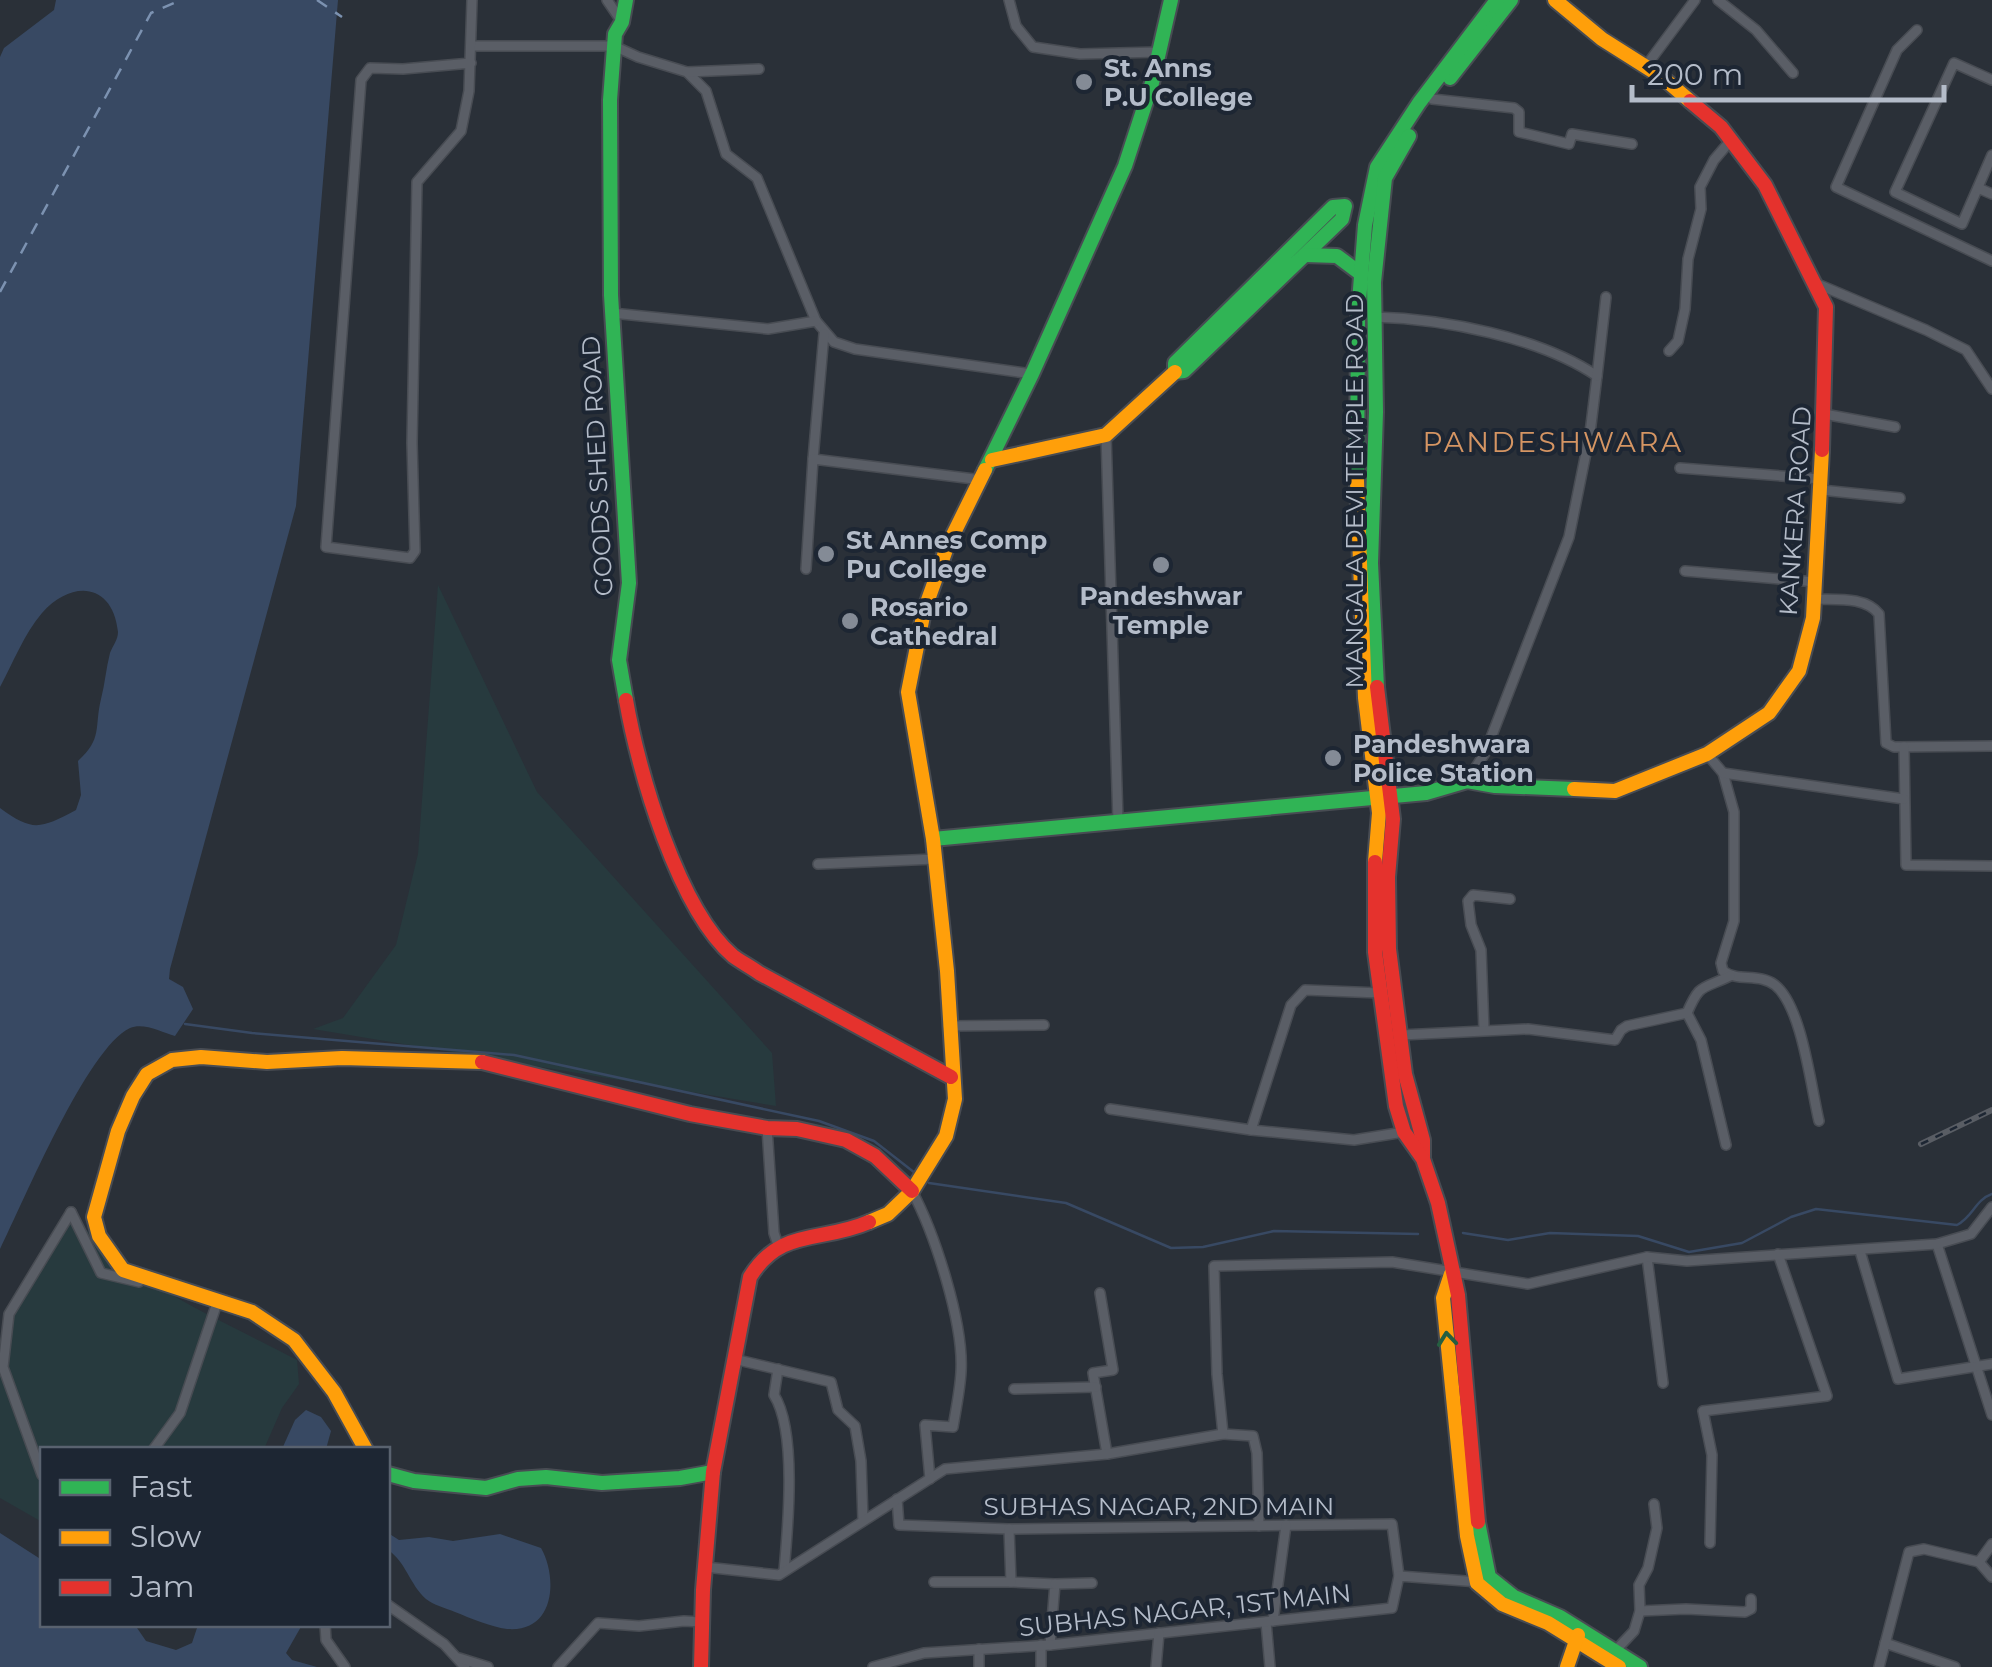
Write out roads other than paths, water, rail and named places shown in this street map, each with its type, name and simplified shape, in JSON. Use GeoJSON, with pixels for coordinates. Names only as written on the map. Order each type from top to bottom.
{"type":"FeatureCollection","features":[{"type":"Feature","properties":{"kind":"street"},"geometry":{"type":"LineString","coordinates":[[471,62],[370,68],[361,80],[326,547],[410,558],[415,551],[412,444],[417,182],[461,130],[471,62],[472,0]]}},
{"type":"Feature","properties":{"kind":"street"},"geometry":{"type":"LineString","coordinates":[[607,0],[622,22]]}},
{"type":"Feature","properties":{"kind":"street","name":"GOODS SHED ROAD"},"geometry":{"type":"LineString","coordinates":[[626,0],[615,34],[610,100],[612,313],[629,583],[619,660],[632,734],[674,868],[712,932],[732,955],[951,1077]]}},
{"type":"Feature","properties":{"kind":"street"},"geometry":{"type":"LineString","coordinates":[[1009,0],[1016,26],[1032,47],[1080,54],[1159,52]]}},
{"type":"Feature","properties":{"kind":"street"},"geometry":{"type":"LineString","coordinates":[[702,1667],[704,1567],[713,1472],[750,1277],[761,1259],[778,1245],[855,1228],[888,1214],[912,1191],[946,1136],[954,1099],[947,971],[933,840],[908,692],[930,595],[947,547],[992,460],[1125,166],[1171,0]]}},
{"type":"Feature","properties":{"kind":"street"},"geometry":{"type":"LineString","coordinates":[[1175,372],[1175,363],[1333,207],[1375,194],[1377,167],[1497,0]]}},
{"type":"Feature","properties":{"kind":"street","name":"MANGALA DEVI TEMPLE ROAD"},"geometry":{"type":"LineString","coordinates":[[1483,1580],[1467,1536],[1442,1298],[1451,1274],[1444,1225],[1424,1159],[1424,1140],[1408,1096],[1400,1034],[1387,911],[1392,819],[1384,796],[1360,626],[1361,274],[1375,194],[1432,99],[1512,0]]}},
{"type":"Feature","properties":{"kind":"street","name":"KANKERA ROAD"},"geometry":{"type":"LineString","coordinates":[[1467,781],[1496,786],[1615,791],[1707,754],[1769,714],[1798,671],[1816,582],[1826,307],[1765,184],[1720,127],[1646,66],[1602,38],[1555,0]]}},
{"type":"Feature","properties":{"kind":"street"},"geometry":{"type":"LineString","coordinates":[[1646,66],[1695,0]]}},
{"type":"Feature","properties":{"kind":"street"},"geometry":{"type":"LineString","coordinates":[[1718,0],[1756,30],[1793,73]]}},
{"type":"Feature","properties":{"kind":"street"},"geometry":{"type":"LineString","coordinates":[[1917,30],[1897,50],[1836,187],[1992,262]]}},
{"type":"Feature","properties":{"kind":"street"},"geometry":{"type":"LineString","coordinates":[[471,46],[614,46],[687,72],[759,69]]}},
{"type":"Feature","properties":{"kind":"street"},"geometry":{"type":"LineString","coordinates":[[1992,80],[1954,62],[1895,192],[1962,224],[1992,155]]}},
{"type":"Feature","properties":{"kind":"street"},"geometry":{"type":"LineString","coordinates":[[687,72],[706,91],[726,154],[757,178],[824,334],[855,349],[1032,374]]}},
{"type":"Feature","properties":{"kind":"street"},"geometry":{"type":"LineString","coordinates":[[1432,99],[1514,108],[1519,112],[1519,132],[1531,138],[1569,144],[1572,134],[1632,144]]}},
{"type":"Feature","properties":{"kind":"street"},"geometry":{"type":"LineString","coordinates":[[1669,351],[1678,341],[1685,310],[1688,259],[1701,209],[1700,186],[1731,140]]}},
{"type":"Feature","properties":{"kind":"street"},"geometry":{"type":"LineString","coordinates":[[1978,188],[1992,194]]}},
{"type":"Feature","properties":{"kind":"street","name":"MANGALA DEVI TEMPLE ROAD"},"geometry":{"type":"LineString","coordinates":[[1375,194],[1372,563],[1376,730]]}},
{"type":"Feature","properties":{"kind":"street"},"geometry":{"type":"LineString","coordinates":[[992,460],[1106,435],[1175,372],[1184,371],[1342,218],[1345,206]]}},
{"type":"Feature","properties":{"kind":"street"},"geometry":{"type":"LineString","coordinates":[[1305,255],[1337,256],[1361,274]]}},
{"type":"Feature","properties":{"kind":"street"},"geometry":{"type":"LineString","coordinates":[[1812,282],[1966,350],[1991,382]]}},
{"type":"Feature","properties":{"kind":"street"},"geometry":{"type":"LineString","coordinates":[[933,840],[1426,794],[1467,781],[1485,754],[1569,537],[1590,433],[1606,298]]}},
{"type":"Feature","properties":{"kind":"street"},"geometry":{"type":"LineString","coordinates":[[612,313],[753,328],[816,321]]}},
{"type":"Feature","properties":{"kind":"street"},"geometry":{"type":"LineString","coordinates":[[1375,317],[1444,322],[1542,349],[1578,363],[1597,376]]}},
{"type":"Feature","properties":{"kind":"street"},"geometry":{"type":"LineString","coordinates":[[806,569],[824,334]]}},
{"type":"Feature","properties":{"kind":"street"},"geometry":{"type":"LineString","coordinates":[[1824,414],[1895,427]]}},
{"type":"Feature","properties":{"kind":"street"},"geometry":{"type":"LineString","coordinates":[[1008,425],[1031,451]]}},
{"type":"Feature","properties":{"kind":"street"},"geometry":{"type":"LineString","coordinates":[[1106,435],[1118,821]]}},
{"type":"Feature","properties":{"kind":"street"},"geometry":{"type":"LineString","coordinates":[[812,459],[982,480]]}},
{"type":"Feature","properties":{"kind":"street"},"geometry":{"type":"LineString","coordinates":[[1680,468],[1900,498]]}},
{"type":"Feature","properties":{"kind":"street"},"geometry":{"type":"LineString","coordinates":[[1684,571],[1816,582]]}},
{"type":"Feature","properties":{"kind":"street"},"geometry":{"type":"LineString","coordinates":[[1814,599],[1859,601],[1879,614],[1886,744],[1992,746]]}},
{"type":"Feature","properties":{"kind":"street"},"geometry":{"type":"LineString","coordinates":[[1904,747],[1906,865],[1992,866]]}},
{"type":"Feature","properties":{"kind":"street"},"geometry":{"type":"LineString","coordinates":[[1707,754],[1723,772],[1734,812],[1734,921],[1721,963],[1730,976]]}},
{"type":"Feature","properties":{"kind":"street"},"geometry":{"type":"LineString","coordinates":[[1723,772],[1904,799]]}},
{"type":"Feature","properties":{"kind":"street","name":"MANGALA DEVI TEMPLE ROAD"},"geometry":{"type":"LineString","coordinates":[[1384,796],[1379,813],[1373,912],[1384,1036],[1404,1132],[1424,1159]]}},
{"type":"Feature","properties":{"kind":"street"},"geometry":{"type":"LineString","coordinates":[[818,864],[935,859]]}},
{"type":"Feature","properties":{"kind":"street"},"geometry":{"type":"LineString","coordinates":[[1484,1030],[1481,950],[1470,924],[1468,901],[1473,895],[1510,899]]}},
{"type":"Feature","properties":{"kind":"street"},"geometry":{"type":"LineString","coordinates":[[1726,1145],[1700,1040],[1688,1014],[1693,996],[1700,989],[1730,976],[1761,978],[1773,983],[1790,1004],[1819,1121]]}},
{"type":"Feature","properties":{"kind":"street"},"geometry":{"type":"LineString","coordinates":[[1252,1130],[1291,1005],[1305,990],[1380,993]]}},
{"type":"Feature","properties":{"kind":"street"},"geometry":{"type":"LineString","coordinates":[[1384,1036],[1528,1029],[1612,1040],[1627,1026],[1688,1014]]}},
{"type":"Feature","properties":{"kind":"street"},"geometry":{"type":"LineString","coordinates":[[948,1026],[1044,1025]]}},
{"type":"Feature","properties":{"kind":"street"},"geometry":{"type":"LineString","coordinates":[[123,1270],[99,1236],[94,1217],[132,1096],[147,1074],[172,1060],[200,1057],[267,1062],[342,1058],[486,1062],[690,1114],[846,1140],[875,1156],[912,1191],[932,1229],[962,1369],[954,1426],[925,1424],[930,1478]]}},
{"type":"Feature","properties":{"kind":"street"},"geometry":{"type":"LineString","coordinates":[[1110,1109],[1354,1140],[1404,1132]]}},
{"type":"Feature","properties":{"kind":"street"},"geometry":{"type":"LineString","coordinates":[[767,1128],[778,1245]]}},
{"type":"Feature","properties":{"kind":"street"},"geometry":{"type":"LineString","coordinates":[[1223,1434],[1214,1266],[1392,1262],[1528,1284],[1646,1257],[1686,1262],[1937,1244],[1970,1234],[1992,1207]]}},
{"type":"Feature","properties":{"kind":"street"},"geometry":{"type":"LineString","coordinates":[[40,1469],[3,1367],[9,1314],[71,1212],[100,1273]]}},
{"type":"Feature","properties":{"kind":"street"},"geometry":{"type":"LineString","coordinates":[[1937,1244],[1992,1415]]}},
{"type":"Feature","properties":{"kind":"street"},"geometry":{"type":"LineString","coordinates":[[1860,1251],[1898,1379],[1992,1364]]}},
{"type":"Feature","properties":{"kind":"street"},"geometry":{"type":"LineString","coordinates":[[1710,1543],[1712,1456],[1703,1411],[1827,1396],[1778,1254]]}},
{"type":"Feature","properties":{"kind":"street"},"geometry":{"type":"LineString","coordinates":[[1646,1257],[1663,1383]]}},
{"type":"Feature","properties":{"kind":"street"},"geometry":{"type":"LineString","coordinates":[[100,1273],[123,1270],[252,1312],[294,1340],[334,1392],[364,1447]]}},
{"type":"Feature","properties":{"kind":"street"},"geometry":{"type":"LineString","coordinates":[[100,1273],[218,1300]]}},
{"type":"Feature","properties":{"kind":"street"},"geometry":{"type":"LineString","coordinates":[[1100,1294],[1113,1370],[1094,1374],[1107,1454]]}},
{"type":"Feature","properties":{"kind":"street"},"geometry":{"type":"LineString","coordinates":[[154,1447],[180,1412],[218,1300]]}},
{"type":"Feature","properties":{"kind":"street"},"geometry":{"type":"LineString","coordinates":[[734,1359],[831,1382],[838,1410],[854,1426],[861,1461],[864,1521]]}},
{"type":"Feature","properties":{"kind":"street"},"geometry":{"type":"LineString","coordinates":[[778,1369],[774,1395],[782,1406],[789,1484],[784,1571]]}},
{"type":"Feature","properties":{"kind":"street"},"geometry":{"type":"LineString","coordinates":[[1014,1389],[1096,1387]]}},
{"type":"Feature","properties":{"kind":"street"},"geometry":{"type":"LineString","coordinates":[[704,1567],[779,1574],[945,1468],[1107,1454],[1223,1434],[1252,1436],[1258,1452],[1260,1526]]}},
{"type":"Feature","properties":{"kind":"street"},"geometry":{"type":"LineString","coordinates":[[390,1475],[414,1481],[486,1488],[518,1479],[546,1477],[602,1483],[713,1472]]}},
{"type":"Feature","properties":{"kind":"street","name":"SUBHAS NAGAR, 2ND MAIN"},"geometry":{"type":"LineString","coordinates":[[898,1499],[899,1525],[1009,1528],[1392,1524],[1399,1576]]}},
{"type":"Feature","properties":{"kind":"street"},"geometry":{"type":"LineString","coordinates":[[1616,1650],[1634,1631],[1640,1611],[1639,1584],[1648,1568],[1657,1528],[1654,1504]]}},
{"type":"Feature","properties":{"kind":"street"},"geometry":{"type":"LineString","coordinates":[[1270,1667],[1269,1621],[1286,1525]]}},
{"type":"Feature","properties":{"kind":"street"},"geometry":{"type":"LineString","coordinates":[[1009,1528],[1011,1582]]}},
{"type":"Feature","properties":{"kind":"street"},"geometry":{"type":"LineString","coordinates":[[1980,1562],[1992,1544]]}},
{"type":"Feature","properties":{"kind":"street"},"geometry":{"type":"LineString","coordinates":[[1879,1667],[1909,1552],[1924,1549],[1980,1562],[1992,1578]]}},
{"type":"Feature","properties":{"kind":"street"},"geometry":{"type":"LineString","coordinates":[[1399,1576],[1483,1580],[1502,1604],[1616,1650],[1640,1667]]}},
{"type":"Feature","properties":{"kind":"street","name":"SUBHAS NAGAR, 1ST MAIN"},"geometry":{"type":"LineString","coordinates":[[873,1667],[924,1653],[1045,1645],[1392,1608],[1399,1576]]}},
{"type":"Feature","properties":{"kind":"street"},"geometry":{"type":"LineString","coordinates":[[934,1582],[1092,1583]]}},
{"type":"Feature","properties":{"kind":"street"},"geometry":{"type":"LineString","coordinates":[[1041,1667],[1054,1584]]}},
{"type":"Feature","properties":{"kind":"street"},"geometry":{"type":"LineString","coordinates":[[1640,1611],[1745,1612],[1751,1609],[1751,1599]]}},
{"type":"Feature","properties":{"kind":"street"},"geometry":{"type":"LineString","coordinates":[[390,1607],[462,1663],[488,1667]]}},
{"type":"Feature","properties":{"kind":"street"},"geometry":{"type":"LineString","coordinates":[[558,1667],[598,1622],[639,1626],[684,1620],[701,1622]]}},
{"type":"Feature","properties":{"kind":"street"},"geometry":{"type":"LineString","coordinates":[[326,1627],[326,1640],[344,1667]]}},
{"type":"Feature","properties":{"kind":"street"},"geometry":{"type":"LineString","coordinates":[[1156,1667],[1159,1633]]}},
{"type":"Feature","properties":{"kind":"street"},"geometry":{"type":"LineString","coordinates":[[1566,1667],[1578,1634]]}},
{"type":"Feature","properties":{"kind":"street"},"geometry":{"type":"LineString","coordinates":[[1578,1634],[1619,1667]]}},
{"type":"Feature","properties":{"kind":"street"},"geometry":{"type":"LineString","coordinates":[[1885,1642],[1955,1667]]}},
{"type":"Feature","properties":{"kind":"street"},"geometry":{"type":"LineString","coordinates":[[979,1649],[979,1667]]}},
{"type":"Feature","properties":{"kind":"water"},"geometry":{"type":"Polygon","coordinates":[[[56,0],[338,0],[296,506],[170,969],[169,979],[183,987],[193,1009],[175,1036],[135,1026],[113,1041],[76,1095],[0,1249],[0,808],[21,821],[37,825],[76,810],[81,795],[78,761],[94,739],[110,653],[118,632],[115,616],[100,595],[78,591],[66,595],[36,621],[0,687],[0,57],[4,48],[54,10],[56,0]]]}},
{"type":"Feature","properties":{"kind":"water"},"geometry":{"type":"Polygon","coordinates":[[[306,1410],[321,1417],[331,1431],[327,1447],[283,1447],[295,1420],[306,1410]]]}},
{"type":"Feature","properties":{"kind":"water"},"geometry":{"type":"Polygon","coordinates":[[[0,1533],[40,1559],[40,1627],[136,1627],[146,1641],[176,1650],[192,1643],[197,1627],[301,1627],[286,1653],[292,1660],[317,1667],[0,1667],[0,1533]]]}},
{"type":"Feature","properties":{"kind":"water"},"geometry":{"type":"Polygon","coordinates":[[[390,1534],[399,1540],[429,1537],[453,1541],[500,1534],[541,1548],[550,1574],[548,1601],[535,1622],[507,1629],[432,1603],[390,1552],[390,1534]]]}},
{"type":"Feature","properties":{"kind":"waterway"},"geometry":{"type":"LineString","coordinates":[[185,1024],[514,1055],[819,1121],[874,1141],[915,1173]]}},
{"type":"Feature","properties":{"kind":"waterway"},"geometry":{"type":"LineString","coordinates":[[929,1183],[1066,1203],[1171,1248],[1203,1247],[1274,1231],[1418,1234]]}},
{"type":"Feature","properties":{"kind":"waterway"},"geometry":{"type":"LineString","coordinates":[[1463,1233],[1508,1240],[1550,1233],[1638,1236],[1689,1252],[1742,1243],[1791,1217],[1816,1209],[1957,1225],[1992,1194]]}},
{"type":"Feature","properties":{"kind":"railway"},"geometry":{"type":"LineString","coordinates":[[1921,1144],[1992,1110]]}},
{"type":"Feature","properties":{"kind":"place","name":"St. Anns P.U College"},"geometry":{"type":"Point","coordinates":[1084,82]}},
{"type":"Feature","properties":{"kind":"place","name":"St Annes Comp Pu College"},"geometry":{"type":"Point","coordinates":[826,554]}},
{"type":"Feature","properties":{"kind":"place","name":"Pandeshwar Temple"},"geometry":{"type":"Point","coordinates":[1161,565]}},
{"type":"Feature","properties":{"kind":"place","name":"Rosario Cathedral"},"geometry":{"type":"Point","coordinates":[850,621]}},
{"type":"Feature","properties":{"kind":"place","name":"Pandeshwara Police Station"},"geometry":{"type":"Point","coordinates":[1333,758]}},
{"type":"Feature","properties":{"kind":"district","name":"PANDESHWARA"},"geometry":{"type":"Point","coordinates":[1553,442]}}]}
